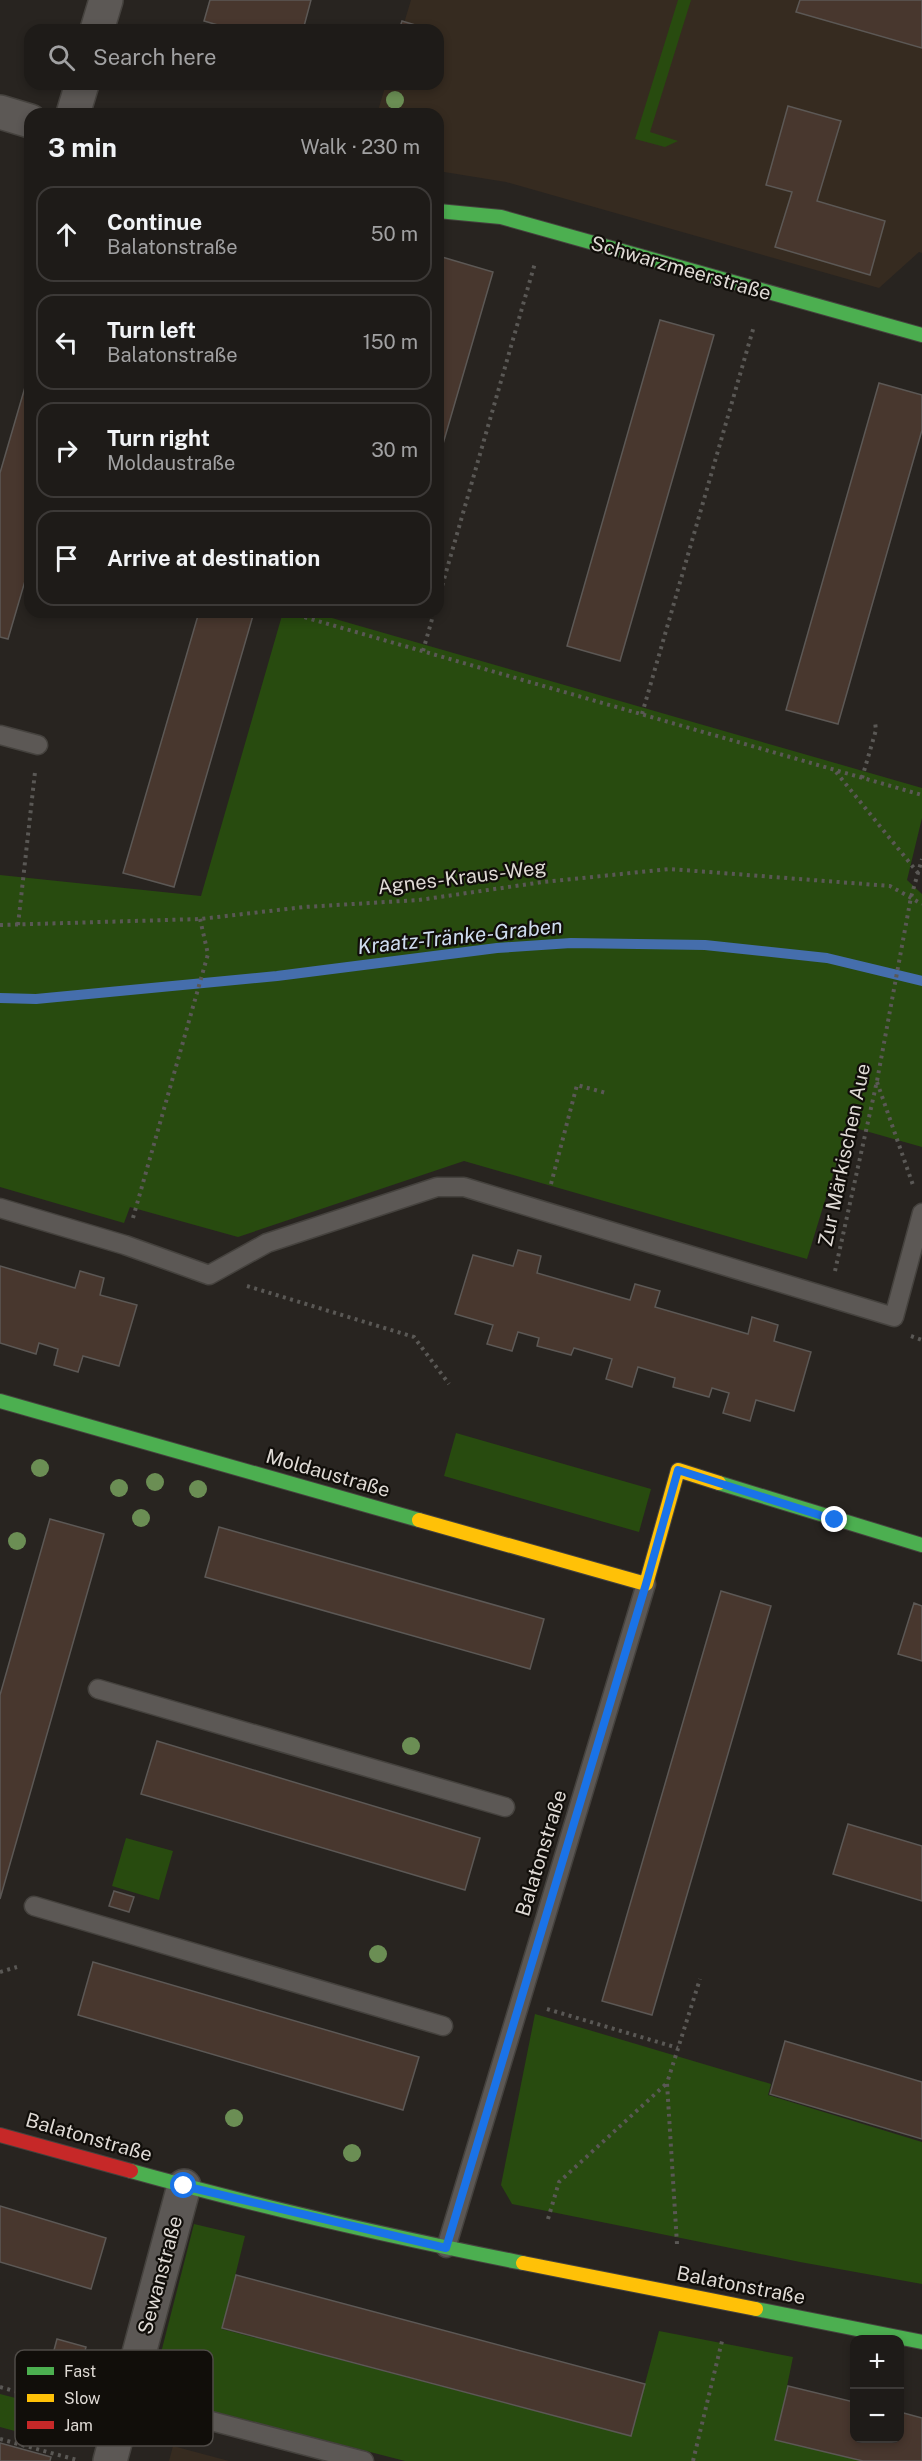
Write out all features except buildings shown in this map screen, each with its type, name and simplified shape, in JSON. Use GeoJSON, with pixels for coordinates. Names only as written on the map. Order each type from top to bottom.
{"type":"FeatureCollection","features":[{"type":"Feature","properties":{"kind":"street"},"geometry":{"type":"LineString","coordinates":[[99,24],[106,0]]}},
{"type":"Feature","properties":{"kind":"street"},"geometry":{"type":"LineString","coordinates":[[75,108],[80,90]]}},
{"type":"Feature","properties":{"kind":"street"},"geometry":{"type":"LineString","coordinates":[[0,112],[24,119]]}},
{"type":"Feature","properties":{"kind":"street","name":"Schwarzmeerstraße"},"geometry":{"type":"LineString","coordinates":[[444,212],[501,217],[922,335]]}},
{"type":"Feature","properties":{"kind":"street","name":"Moldaustraße"},"geometry":{"type":"LineString","coordinates":[[0,1401],[646,1584]]}},
{"type":"Feature","properties":{"kind":"street","name":"Balatonstraße"},"geometry":{"type":"LineString","coordinates":[[646,1584],[678,1470],[922,1545]]}},
{"type":"Feature","properties":{"kind":"street","name":"Balatonstraße"},"geometry":{"type":"LineString","coordinates":[[0,2135],[184,2186],[446,2248],[922,2342]]}},
{"type":"Feature","properties":{"kind":"street","name":"Sewanstraße"},"geometry":{"type":"LineString","coordinates":[[140,2350],[184,2186]]}},
{"type":"Feature","properties":{"kind":"street","name":"Sewanstraße"},"geometry":{"type":"LineString","coordinates":[[110,2461],[114,2446]]}},
{"type":"Feature","properties":{"kind":"lane"},"geometry":{"type":"LineString","coordinates":[[0,735],[38,745]]}},
{"type":"Feature","properties":{"kind":"lane"},"geometry":{"type":"LineString","coordinates":[[0,1208],[125,1245],[209,1275],[267,1243],[437,1187],[464,1187],[894,1317],[922,1213]]}},
{"type":"Feature","properties":{"kind":"lane","name":"Balatonstraße"},"geometry":{"type":"LineString","coordinates":[[446,2248],[646,1584]]}},
{"type":"Feature","properties":{"kind":"lane"},"geometry":{"type":"LineString","coordinates":[[98,1689],[505,1807]]}},
{"type":"Feature","properties":{"kind":"lane"},"geometry":{"type":"LineString","coordinates":[[34,1906],[443,2026]]}},
{"type":"Feature","properties":{"kind":"lane"},"geometry":{"type":"LineString","coordinates":[[213,2429],[364,2461]]}},
{"type":"Feature","properties":{"kind":"path"},"geometry":{"type":"LineString","coordinates":[[444,579],[536,259]]}},
{"type":"Feature","properties":{"kind":"path"},"geometry":{"type":"LineString","coordinates":[[642,714],[754,326]]}},
{"type":"Feature","properties":{"kind":"path"},"geometry":{"type":"LineString","coordinates":[[308,618],[922,795]]}},
{"type":"Feature","properties":{"kind":"path"},"geometry":{"type":"LineString","coordinates":[[423,651],[432,618]]}},
{"type":"Feature","properties":{"kind":"path"},"geometry":{"type":"LineString","coordinates":[[862,778],[876,729],[875,722]]}},
{"type":"Feature","properties":{"kind":"path"},"geometry":{"type":"LineString","coordinates":[[18,925],[38,745]]}},
{"type":"Feature","properties":{"kind":"path"},"geometry":{"type":"LineString","coordinates":[[835,770],[918,874]]}},
{"type":"Feature","properties":{"kind":"path","name":"Zur Märkischen Aue"},"geometry":{"type":"LineString","coordinates":[[829,1296],[877,1081],[911,897],[922,859]]}},
{"type":"Feature","properties":{"kind":"path","name":"Agnes-Kraus-Weg"},"geometry":{"type":"LineString","coordinates":[[0,925],[200,919],[304,907],[419,900],[543,882],[670,869],[890,886],[922,904]]}},
{"type":"Feature","properties":{"kind":"path"},"geometry":{"type":"LineString","coordinates":[[125,1245],[208,954],[200,919]]}},
{"type":"Feature","properties":{"kind":"path"},"geometry":{"type":"LineString","coordinates":[[877,1081],[915,1188]]}},
{"type":"Feature","properties":{"kind":"path"},"geometry":{"type":"LineString","coordinates":[[544,1211],[577,1085],[606,1093]]}},
{"type":"Feature","properties":{"kind":"path"},"geometry":{"type":"LineString","coordinates":[[209,1275],[414,1337],[449,1384]]}},
{"type":"Feature","properties":{"kind":"path"},"geometry":{"type":"LineString","coordinates":[[0,1972],[16,1966]]}},
{"type":"Feature","properties":{"kind":"path"},"geometry":{"type":"LineString","coordinates":[[677,2244],[667,2083],[700,1979]]}},
{"type":"Feature","properties":{"kind":"path"},"geometry":{"type":"LineString","coordinates":[[520,2001],[678,2048]]}},
{"type":"Feature","properties":{"kind":"path"},"geometry":{"type":"LineString","coordinates":[[548,2219],[559,2181],[667,2083]]}},
{"type":"Feature","properties":{"kind":"path"},"geometry":{"type":"LineString","coordinates":[[693,2461],[723,2337]]}},
{"type":"Feature","properties":{"kind":"path"},"geometry":{"type":"LineString","coordinates":[[0,2388],[15,2391]]}},
{"type":"Feature","properties":{"kind":"path"},"geometry":{"type":"LineString","coordinates":[[0,2439],[15,2443]]}},
{"type":"Feature","properties":{"kind":"path"},"geometry":{"type":"LineString","coordinates":[[26,2446],[82,2461]]}},
{"type":"Feature","properties":{"kind":"shaded area"},"geometry":{"type":"Polygon","coordinates":[[[411,0],[922,0],[922,253],[919,252],[879,288],[506,182],[444,172],[444,108],[379,108],[384,90],[444,90],[444,24],[404,24],[411,0]]]}},
{"type":"Feature","properties":{"kind":"shaded area"},"geometry":{"type":"Polygon","coordinates":[[[173,2446],[229,2461],[169,2461],[173,2446]]]}},
{"type":"Feature","properties":{"kind":"green space"},"geometry":{"type":"Polygon","coordinates":[[[678,0],[691,0],[650,132],[678,141],[665,147],[635,139],[678,0]]]}},
{"type":"Feature","properties":{"kind":"green space"},"geometry":{"type":"Polygon","coordinates":[[[281,618],[332,618],[922,788],[922,818],[907,880],[922,894],[922,1147],[848,1126],[807,1259],[464,1161],[238,1237],[130,1207],[124,1223],[0,1187],[0,875],[201,896],[281,618]]]}},
{"type":"Feature","properties":{"kind":"green space"},"geometry":{"type":"Polygon","coordinates":[[[456,1433],[651,1489],[639,1532],[444,1476],[456,1433]]]}},
{"type":"Feature","properties":{"kind":"green space"},"geometry":{"type":"Polygon","coordinates":[[[126,1838],[173,1851],[159,1900],[112,1886],[126,1838]]]}},
{"type":"Feature","properties":{"kind":"green space"},"geometry":{"type":"Polygon","coordinates":[[[535,2014],[771,2084],[768,2095],[922,2142],[922,2284],[512,2204],[501,2185],[535,2014]]]}},
{"type":"Feature","properties":{"kind":"green space"},"geometry":{"type":"Polygon","coordinates":[[[194,2224],[245,2236],[222,2329],[631,2436],[659,2331],[793,2357],[776,2440],[863,2461],[405,2461],[213,2411],[213,2350],[162,2350],[194,2224]]]}},
{"type":"Feature","properties":{"kind":"green space"},"geometry":{"type":"Polygon","coordinates":[[[0,2394],[15,2398],[15,2431],[0,2427],[0,2394]]]}},
{"type":"Feature","properties":{"kind":"waterway","name":"Kraatz-Tränke-Graben"},"geometry":{"type":"LineString","coordinates":[[0,998],[36,999],[277,976],[497,948],[571,943],[705,945],[827,958],[922,981]]}},
{"type":"Feature","properties":{"kind":"traffic: fast"},"geometry":{"type":"LineString","coordinates":[[444,212],[501,217],[922,335]]}},
{"type":"Feature","properties":{"kind":"traffic: fast"},"geometry":{"type":"LineString","coordinates":[[0,1401],[419,1520]]}},
{"type":"Feature","properties":{"kind":"traffic: fast"},"geometry":{"type":"LineString","coordinates":[[719,1483],[922,1545]]}},
{"type":"Feature","properties":{"kind":"traffic: fast"},"geometry":{"type":"LineString","coordinates":[[131,2171],[326,2221],[523,2263]]}},
{"type":"Feature","properties":{"kind":"traffic: fast"},"geometry":{"type":"LineString","coordinates":[[756,2309],[922,2342]]}},
{"type":"Feature","properties":{"kind":"traffic: slow"},"geometry":{"type":"LineString","coordinates":[[419,1520],[646,1584],[678,1470],[719,1483]]}},
{"type":"Feature","properties":{"kind":"traffic: slow"},"geometry":{"type":"LineString","coordinates":[[523,2263],[756,2309]]}},
{"type":"Feature","properties":{"kind":"traffic: jam"},"geometry":{"type":"LineString","coordinates":[[0,2135],[131,2171]]}},
{"type":"Feature","properties":{"kind":"route"},"geometry":{"type":"LineString","coordinates":[[184,2186],[446,2248],[646,1584],[678,1470],[835,1520]]}}]}
